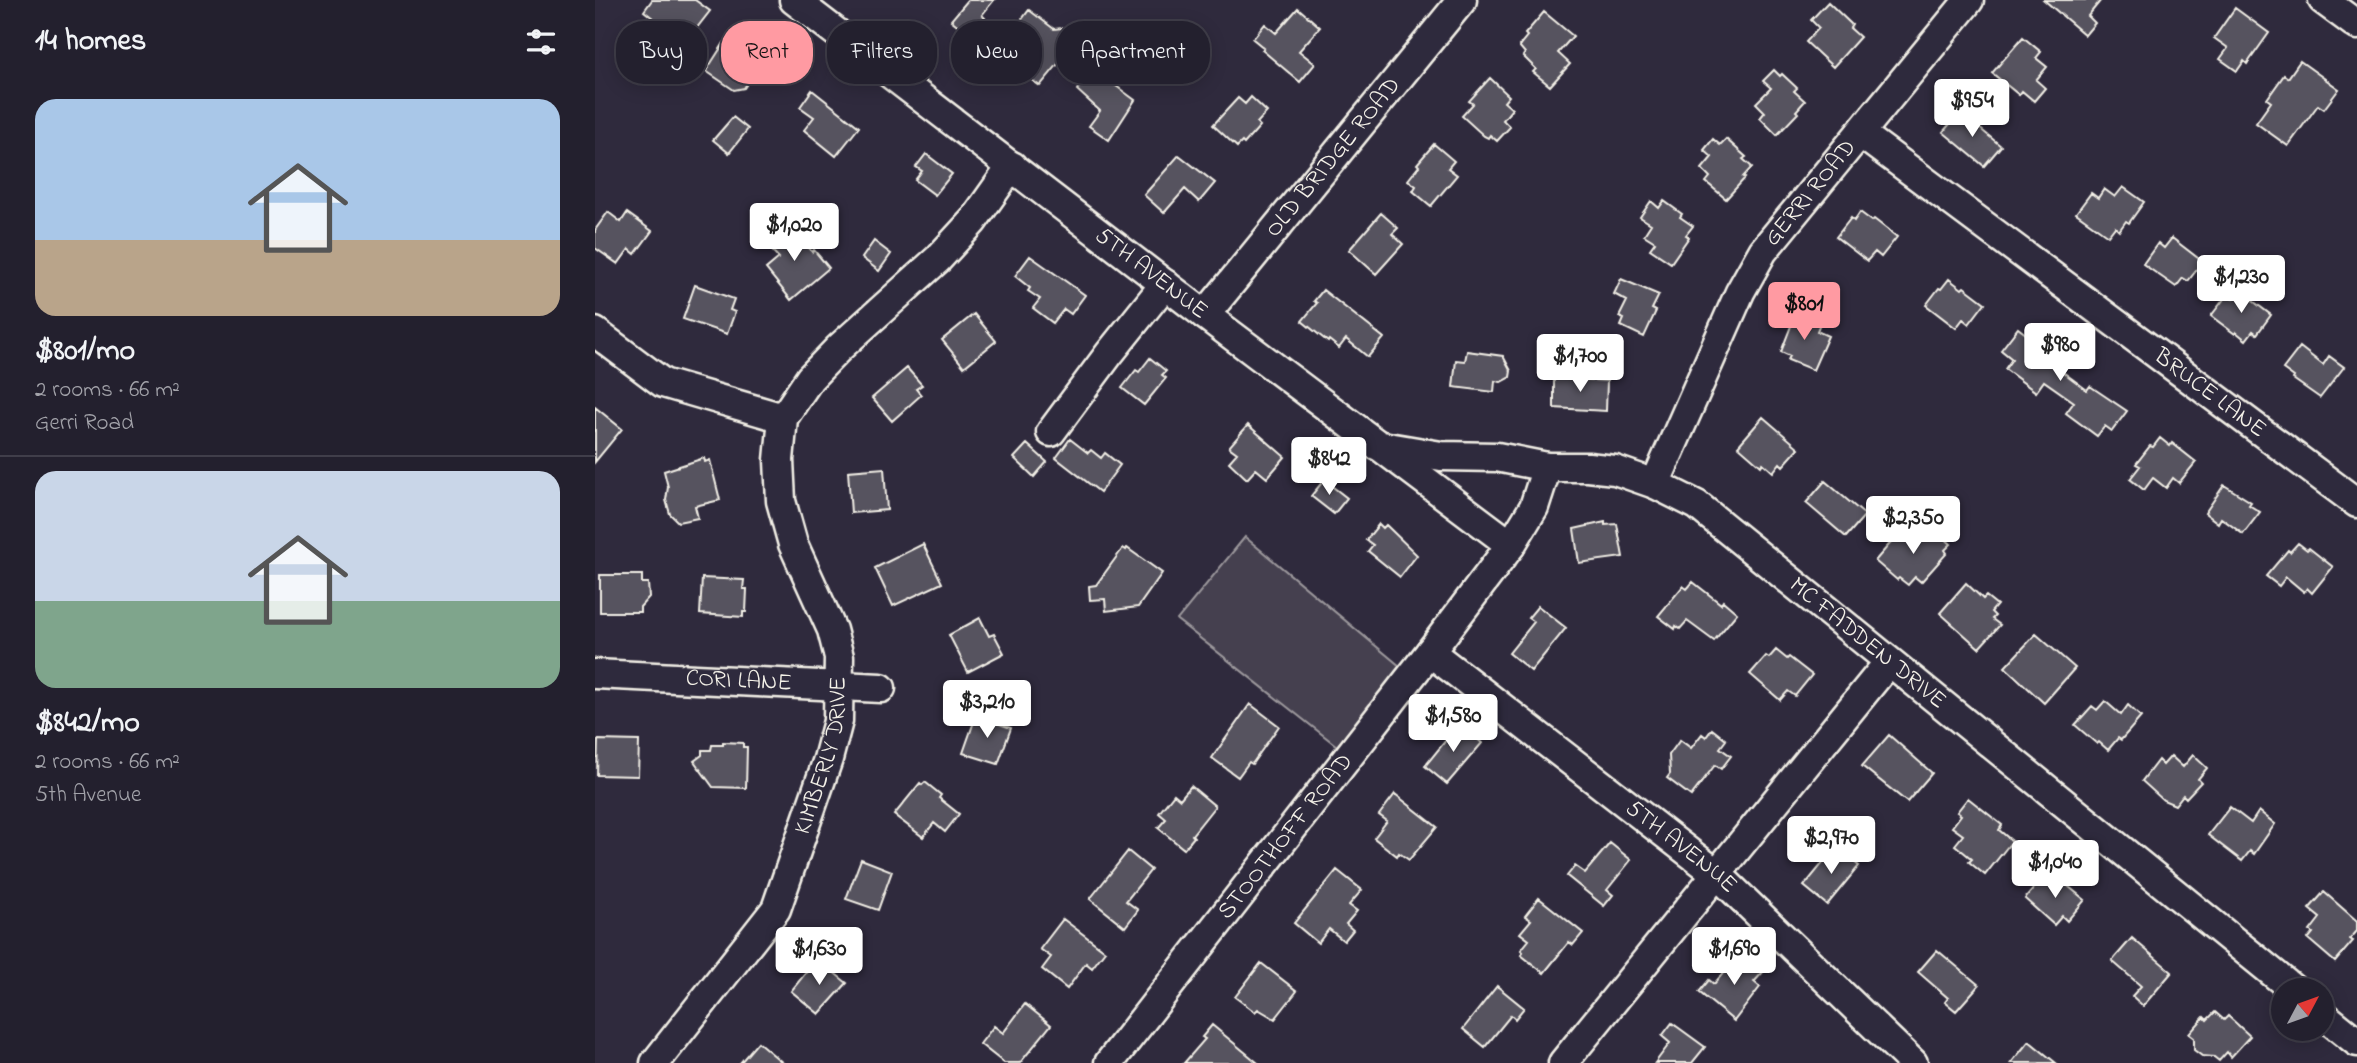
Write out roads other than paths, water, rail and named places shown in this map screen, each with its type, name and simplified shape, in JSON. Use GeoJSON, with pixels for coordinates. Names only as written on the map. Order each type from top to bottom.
{"type":"FeatureCollection","features":[{"type":"Feature","properties":{"kind":"street","name":"5TH AVENUE"},"geometry":{"type":"LineString","coordinates":[[794,0],[1511,545]]}},
{"type":"Feature","properties":{"kind":"street","name":"OLD BRIDGE ROAD"},"geometry":{"type":"LineString","coordinates":[[1205,315],[1462,0]]}},
{"type":"Feature","properties":{"kind":"street","name":"GERRI ROAD"},"geometry":{"type":"LineString","coordinates":[[1655,484],[1740,292],[1763,251],[1969,0]]}},
{"type":"Feature","properties":{"kind":"street"},"geometry":{"type":"LineString","coordinates":[[2323,0],[2357,25]]}},
{"type":"Feature","properties":{"kind":"street","name":"BRUCE LANE"},"geometry":{"type":"LineString","coordinates":[[1860,133],[2357,503]]}},
{"type":"Feature","properties":{"kind":"street","name":"KIMBERLY DRIVE"},"geometry":{"type":"LineString","coordinates":[[655,1063],[776,909],[828,759],[838,721],[839,657],[832,630],[793,544],[781,501],[779,460],[783,418],[810,378],[839,348],[938,259],[973,221],[1012,166]]}},
{"type":"Feature","properties":{"kind":"street"},"geometry":{"type":"LineString","coordinates":[[1051,432],[1165,284]]}},
{"type":"Feature","properties":{"kind":"street"},"geometry":{"type":"LineString","coordinates":[[595,332],[663,383],[783,418]]}},
{"type":"Feature","properties":{"kind":"street","name":"MC FADDEN DRIVE"},"geometry":{"type":"LineString","coordinates":[[1376,445],[1441,456],[1497,457],[1546,467],[1615,470],[1655,484],[1697,505],[2279,978]]}},
{"type":"Feature","properties":{"kind":"street","name":"STOOTHOFF ROAD"},"geometry":{"type":"LineString","coordinates":[[1109,1063],[1430,653],[1511,545],[1534,507],[1546,467]]}},
{"type":"Feature","properties":{"kind":"street","name":"5TH AVENUE"},"geometry":{"type":"LineString","coordinates":[[1430,653],[1717,874],[1913,1063]]}},
{"type":"Feature","properties":{"kind":"street"},"geometry":{"type":"LineString","coordinates":[[1563,1063],[1889,662]]}},
{"type":"Feature","properties":{"kind":"street","name":"CORI LANE"},"geometry":{"type":"LineString","coordinates":[[595,674],[881,688]]}},
{"type":"Feature","properties":{"kind":"street"},"geometry":{"type":"LineString","coordinates":[[2335,1024],[2357,1041]]}}]}
